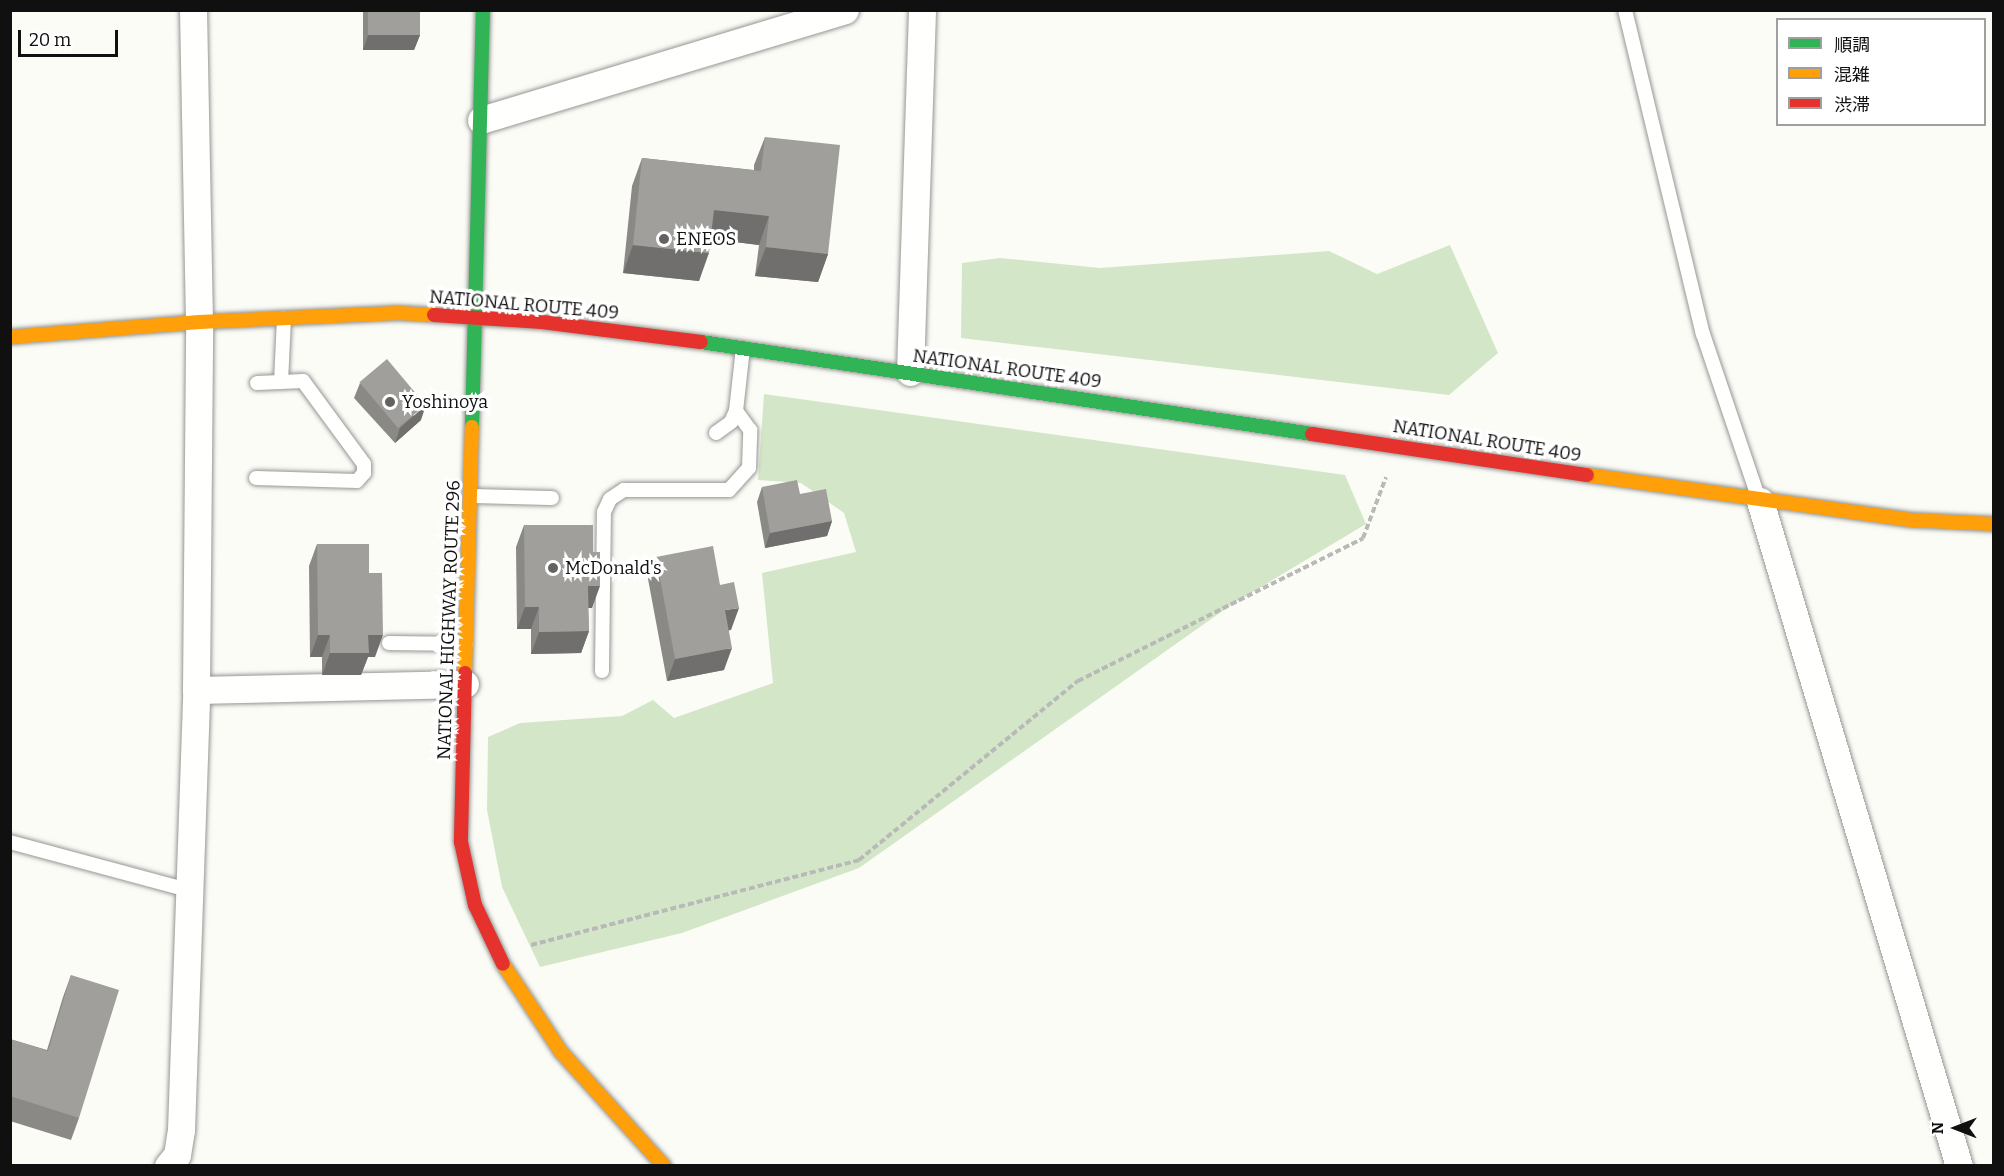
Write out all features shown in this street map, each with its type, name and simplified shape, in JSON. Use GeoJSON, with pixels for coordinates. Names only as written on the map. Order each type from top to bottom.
{"type":"FeatureCollection","features":[{"type":"Feature","properties":{"kind":"highway","name":"NATIONAL HIGHWAY ROUTE 296"},"geometry":{"type":"LineString","coordinates":[[483,10],[482,120],[461,842],[475,905],[496,954],[561,1052],[664,1166]]}},
{"type":"Feature","properties":{"kind":"highway","name":"NATIONAL ROUTE 409"},"geometry":{"type":"LineString","coordinates":[[10,337],[199,322],[398,313],[476,317],[743,348],[1760,501],[1911,520],[1994,524]]}},
{"type":"Feature","properties":{"kind":"street"},"geometry":{"type":"LineString","coordinates":[[168,1166],[177,1155],[181,1130],[196,690],[199,322],[193,10]]}},
{"type":"Feature","properties":{"kind":"street"},"geometry":{"type":"LineString","coordinates":[[482,120],[845,10]]}},
{"type":"Feature","properties":{"kind":"street"},"geometry":{"type":"LineString","coordinates":[[910,372],[922,10]]}},
{"type":"Feature","properties":{"kind":"street"},"geometry":{"type":"LineString","coordinates":[[1760,501],[1959,1166]]}},
{"type":"Feature","properties":{"kind":"street"},"geometry":{"type":"LineString","coordinates":[[196,690],[465,684]]}},
{"type":"Feature","properties":{"kind":"lane"},"geometry":{"type":"LineString","coordinates":[[1625,10],[1703,334],[1760,501]]}},
{"type":"Feature","properties":{"kind":"lane"},"geometry":{"type":"LineString","coordinates":[[281,382],[284,318]]}},
{"type":"Feature","properties":{"kind":"lane"},"geometry":{"type":"LineString","coordinates":[[716,433],[731,422],[736,411],[743,348]]}},
{"type":"Feature","properties":{"kind":"lane"},"geometry":{"type":"LineString","coordinates":[[256,478],[357,481],[364,473],[364,464],[303,381],[257,382]]}},
{"type":"Feature","properties":{"kind":"lane"},"geometry":{"type":"LineString","coordinates":[[603,671],[604,512],[610,500],[624,490],[729,490],[749,468],[750,430],[736,411]]}},
{"type":"Feature","properties":{"kind":"lane"},"geometry":{"type":"LineString","coordinates":[[471,496],[552,498]]}},
{"type":"Feature","properties":{"kind":"lane"},"geometry":{"type":"LineString","coordinates":[[389,643],[466,644]]}},
{"type":"Feature","properties":{"kind":"lane"},"geometry":{"type":"LineString","coordinates":[[10,842],[188,890]]}},
{"type":"Feature","properties":{"kind":"path"},"geometry":{"type":"LineString","coordinates":[[496,954],[859,860],[1078,681],[1363,538],[1398,445]]}},
{"type":"Feature","properties":{"kind":"green space"},"geometry":{"type":"Polygon","coordinates":[[[1450,245],[1498,353],[1449,395],[961,338],[962,263],[1000,258],[1100,268],[1329,251],[1377,274],[1450,245]]]}},
{"type":"Feature","properties":{"kind":"green space"},"geometry":{"type":"Polygon","coordinates":[[[764,394],[1345,475],[1366,524],[1231,605],[859,868],[682,933],[540,967],[502,887],[487,810],[488,737],[520,723],[622,716],[653,700],[674,718],[773,683],[762,573],[856,552],[844,513],[801,483],[758,480],[764,394]]]}},
{"type":"Feature","properties":{"kind":"building"},"geometry":{"type":"Polygon","coordinates":[[[368,10],[420,10],[420,35],[368,35],[368,10]]]}},
{"type":"Feature","properties":{"kind":"building"},"geometry":{"type":"Polygon","coordinates":[[[765,137],[840,145],[828,254],[766,247],[769,216],[714,210],[709,253],[633,245],[642,158],[761,171],[765,137]]]}},
{"type":"Feature","properties":{"kind":"building"},"geometry":{"type":"Polygon","coordinates":[[[387,359],[426,405],[398,428],[359,382],[387,359]]]}},
{"type":"Feature","properties":{"kind":"building"},"geometry":{"type":"Polygon","coordinates":[[[797,480],[800,494],[826,489],[832,521],[770,533],[762,487],[797,480]]]}},
{"type":"Feature","properties":{"kind":"building"},"geometry":{"type":"Polygon","coordinates":[[[524,525],[593,525],[593,552],[600,552],[600,586],[588,586],[589,631],[539,632],[539,607],[525,607],[524,525]]]}},
{"type":"Feature","properties":{"kind":"building"},"geometry":{"type":"Polygon","coordinates":[[[317,544],[369,544],[369,573],[382,573],[383,635],[368,635],[369,653],[330,653],[330,635],[318,635],[317,544]]]}},
{"type":"Feature","properties":{"kind":"building"},"geometry":{"type":"Polygon","coordinates":[[[713,546],[720,585],[734,582],[739,608],[725,610],[732,648],[675,659],[656,557],[713,546]]]}},
{"type":"Feature","properties":{"kind":"building"},"geometry":{"type":"Polygon","coordinates":[[[71,975],[119,990],[79,1118],[10,1096],[10,1039],[48,1051],[71,975]]]}},
{"type":"Feature","properties":{"kind":"traffic: fast"},"geometry":{"type":"LineString","coordinates":[[472,427],[483,10]]}},
{"type":"Feature","properties":{"kind":"traffic: fast"},"geometry":{"type":"LineString","coordinates":[[701,342],[1312,434]]}},
{"type":"Feature","properties":{"kind":"traffic: slow"},"geometry":{"type":"LineString","coordinates":[[10,337],[199,322],[398,313],[434,315]]}},
{"type":"Feature","properties":{"kind":"traffic: slow"},"geometry":{"type":"LineString","coordinates":[[465,673],[472,427]]}},
{"type":"Feature","properties":{"kind":"traffic: slow"},"geometry":{"type":"LineString","coordinates":[[1587,475],[1911,520],[1994,524]]}},
{"type":"Feature","properties":{"kind":"traffic: slow"},"geometry":{"type":"LineString","coordinates":[[503,964],[561,1052],[664,1166]]}},
{"type":"Feature","properties":{"kind":"traffic: jam"},"geometry":{"type":"LineString","coordinates":[[434,315],[542,322],[701,342]]}},
{"type":"Feature","properties":{"kind":"traffic: jam"},"geometry":{"type":"LineString","coordinates":[[1312,434],[1587,475]]}},
{"type":"Feature","properties":{"kind":"traffic: jam"},"geometry":{"type":"LineString","coordinates":[[465,673],[461,842],[475,905],[503,964]]}},
{"type":"Feature","properties":{"kind":"place","name":"ENEOS"},"geometry":{"type":"Point","coordinates":[664,239]}},
{"type":"Feature","properties":{"kind":"place","name":"Yoshinoya"},"geometry":{"type":"Point","coordinates":[390,402]}},
{"type":"Feature","properties":{"kind":"place","name":"McDonald's"},"geometry":{"type":"Point","coordinates":[553,568]}}]}
